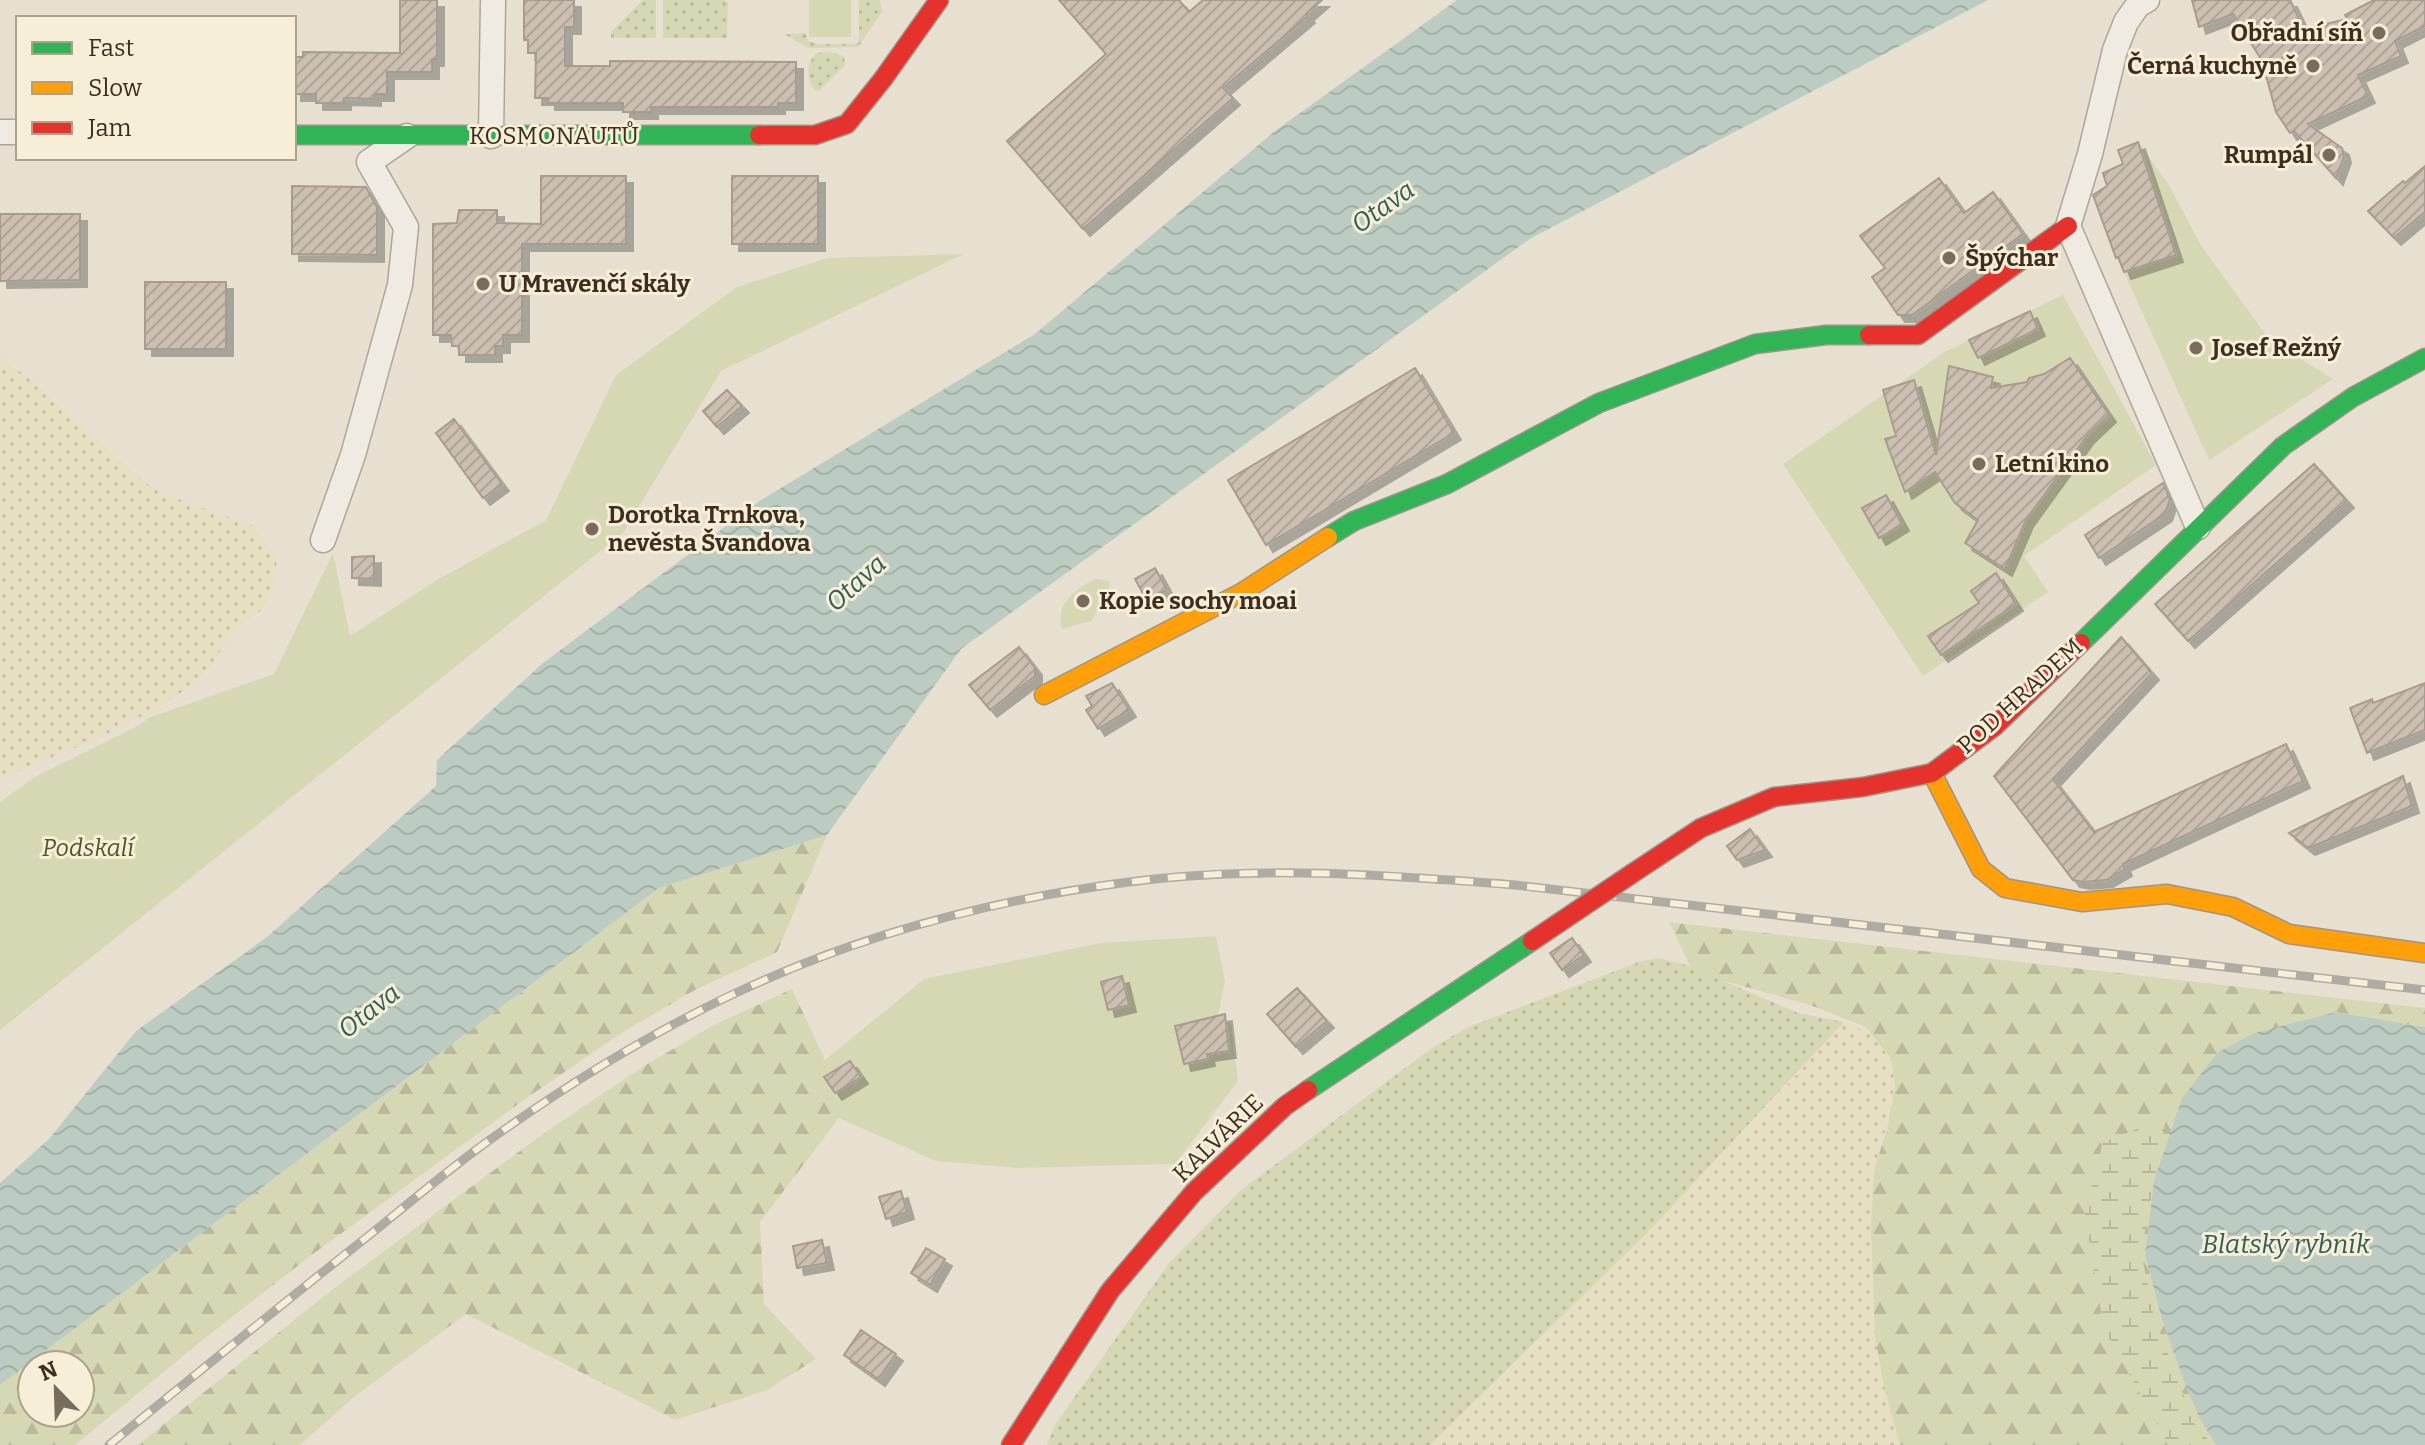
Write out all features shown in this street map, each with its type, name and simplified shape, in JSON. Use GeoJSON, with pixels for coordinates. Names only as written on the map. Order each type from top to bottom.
{"type":"FeatureCollection","features":[{"type":"Feature","properties":{"kind":"street"},"geometry":{"type":"LineString","coordinates":[[491,136],[493,0]]}},
{"type":"Feature","properties":{"kind":"street","name":"KOSMONAUTŮ"},"geometry":{"type":"LineString","coordinates":[[296,135],[815,135],[847,124],[939,0]]}},
{"type":"Feature","properties":{"kind":"street"},"geometry":{"type":"LineString","coordinates":[[1044,695],[1241,593],[1354,521],[1447,484],[1599,403],[1755,344],[1826,335],[1918,335],[2068,226],[2090,154],[2115,50],[2126,22],[2138,5],[2147,0]]}},
{"type":"Feature","properties":{"kind":"street"},"geometry":{"type":"LineString","coordinates":[[323,540],[353,455],[400,285],[406,227],[369,162],[407,136]]}},
{"type":"Feature","properties":{"kind":"street"},"geometry":{"type":"LineString","coordinates":[[2068,226],[2198,527]]}},
{"type":"Feature","properties":{"kind":"street","name":"POD HRADEM"},"geometry":{"type":"LineString","coordinates":[[1633,873],[1701,828],[1774,797],[1863,787],[1932,773],[1995,726],[2283,446],[2353,397],[2425,358]]}},
{"type":"Feature","properties":{"kind":"street"},"geometry":{"type":"LineString","coordinates":[[1932,773],[1981,869],[2005,888],[2082,902],[2167,894],[2233,907],[2289,934],[2425,953]]}},
{"type":"Feature","properties":{"kind":"street","name":"KALVÁRIE"},"geometry":{"type":"LineString","coordinates":[[1011,1445],[1110,1291],[1194,1192],[1285,1106],[1633,873]]}},
{"type":"Feature","properties":{"kind":"shaded area"},"geometry":{"type":"Polygon","coordinates":[[[0,357],[31,380],[147,484],[187,503],[252,525],[274,553],[277,567],[268,601],[231,633],[211,667],[183,691],[163,705],[101,737],[0,779],[0,357]]]}},
{"type":"Feature","properties":{"kind":"shaded area"},"geometry":{"type":"Polygon","coordinates":[[[1844,1022],[1870,1033],[1891,1059],[1894,1072],[1893,1102],[1874,1170],[1871,1225],[1884,1386],[1900,1445],[1430,1445],[1528,1352],[1767,1108],[1844,1022]]]}},
{"type":"Feature","properties":{"kind":"green space"},"geometry":{"type":"Polygon","coordinates":[[[643,0],[656,0],[656,38],[611,38],[611,32],[643,0]]]}},
{"type":"Feature","properties":{"kind":"green space"},"geometry":{"type":"Polygon","coordinates":[[[663,0],[725,0],[728,3],[727,38],[663,38],[663,0]]]}},
{"type":"Feature","properties":{"kind":"green space"},"geometry":{"type":"Polygon","coordinates":[[[809,0],[851,0],[851,37],[809,37],[809,0]]]}},
{"type":"Feature","properties":{"kind":"green space"},"geometry":{"type":"Polygon","coordinates":[[[859,0],[880,0],[882,12],[858,47],[808,48],[784,34],[806,33],[808,41],[817,44],[856,44],[859,40],[859,0]]]}},
{"type":"Feature","properties":{"kind":"green space"},"geometry":{"type":"Polygon","coordinates":[[[831,52],[844,56],[845,65],[820,90],[815,91],[809,77],[810,62],[816,53],[831,52]]]}},
{"type":"Feature","properties":{"kind":"green space"},"geometry":{"type":"Polygon","coordinates":[[[2138,142],[2169,185],[2202,247],[2269,339],[2333,379],[2209,460],[2124,272],[2176,255],[2138,142]]]}},
{"type":"Feature","properties":{"kind":"green space","name":"Podskalí"},"geometry":{"type":"Polygon","coordinates":[[[964,254],[721,371],[623,533],[0,1030],[0,802],[35,777],[140,725],[148,718],[274,674],[333,553],[350,636],[437,580],[546,520],[616,375],[737,287],[827,258],[964,254]]]}},
{"type":"Feature","properties":{"kind":"green space"},"geometry":{"type":"Polygon","coordinates":[[[2063,295],[2156,465],[2024,556],[2048,592],[1923,676],[1783,464],[1946,351],[2063,295]]]}},
{"type":"Feature","properties":{"kind":"green space"},"geometry":{"type":"Polygon","coordinates":[[[1096,579],[1110,581],[1108,594],[1091,621],[1062,629],[1061,612],[1068,598],[1096,579]]]}},
{"type":"Feature","properties":{"kind":"green space"},"geometry":{"type":"Polygon","coordinates":[[[827,835],[777,952],[695,990],[623,1032],[525,1099],[309,1257],[96,1428],[96,1349],[48,1349],[659,888],[827,835]]]}},
{"type":"Feature","properties":{"kind":"green space"},"geometry":{"type":"Polygon","coordinates":[[[1669,922],[2425,1008],[2425,1027],[2336,1012],[2254,1033],[2218,1052],[2145,1255],[2161,1316],[2184,1382],[2201,1421],[2216,1445],[1900,1445],[1884,1386],[1875,1336],[1871,1225],[1874,1170],[1887,1129],[1895,1087],[1891,1059],[1866,1027],[1810,1005],[1710,977],[1691,968],[1669,922]]]}},
{"type":"Feature","properties":{"kind":"green space"},"geometry":{"type":"Polygon","coordinates":[[[1216,936],[1225,981],[1218,1017],[1231,1024],[1238,1081],[1175,1164],[1017,1168],[936,1161],[839,1118],[810,1086],[815,1072],[825,1060],[924,979],[1101,943],[1216,936]]]}},
{"type":"Feature","properties":{"kind":"green space"},"geometry":{"type":"Polygon","coordinates":[[[1658,958],[1683,964],[1798,1013],[1844,1022],[1648,1232],[1430,1445],[1047,1445],[1055,1425],[1169,1263],[1241,1190],[1432,1048],[1468,1027],[1639,962],[1658,958]]]}},
{"type":"Feature","properties":{"kind":"green space"},"geometry":{"type":"Polygon","coordinates":[[[792,989],[825,1060],[815,1072],[810,1086],[839,1118],[760,1222],[764,1304],[816,1359],[767,1390],[675,1420],[466,1314],[354,1397],[300,1445],[138,1445],[333,1289],[547,1131],[644,1066],[714,1025],[792,989]]]}},
{"type":"Feature","properties":{"kind":"green space"},"geometry":{"type":"Polygon","coordinates":[[[2166,1118],[2141,1252],[2154,1317],[2194,1423],[2213,1445],[2169,1445],[2104,1329],[2085,1214],[2103,1142],[2166,1118]]]}},
{"type":"Feature","properties":{"kind":"green space"},"geometry":{"type":"Polygon","coordinates":[[[16,1373],[16,1429],[94,1429],[75,1445],[0,1445],[0,1385],[16,1373]]]}},
{"type":"Feature","properties":{"kind":"water","name":"Otava"},"geometry":{"type":"Polygon","coordinates":[[[1457,0],[1988,0],[1531,238],[961,649],[827,835],[659,888],[48,1349],[16,1349],[16,1373],[0,1385],[0,1183],[49,1139],[136,1031],[267,937],[436,786],[437,760],[543,663],[761,500],[1035,334],[1275,131],[1457,0]]]}},
{"type":"Feature","properties":{"kind":"water","name":"Blatský rybník"},"geometry":{"type":"Polygon","coordinates":[[[2336,1012],[2425,1027],[2425,1445],[2216,1445],[2201,1421],[2184,1382],[2161,1316],[2145,1255],[2154,1181],[2182,1098],[2218,1052],[2254,1033],[2336,1012]]]}},
{"type":"Feature","properties":{"kind":"building"},"geometry":{"type":"Polygon","coordinates":[[[400,0],[437,0],[437,59],[432,59],[432,72],[387,72],[387,94],[374,94],[374,99],[344,98],[344,103],[316,103],[316,94],[296,94],[296,57],[303,57],[303,52],[400,53],[400,0]]]}},
{"type":"Feature","properties":{"kind":"building"},"geometry":{"type":"Polygon","coordinates":[[[524,0],[574,0],[574,27],[565,27],[565,66],[610,66],[610,61],[796,62],[796,103],[778,103],[778,107],[651,107],[651,112],[623,112],[623,103],[548,103],[548,98],[535,98],[536,53],[528,53],[528,40],[524,40],[524,0]]]}},
{"type":"Feature","properties":{"kind":"building"},"geometry":{"type":"Polygon","coordinates":[[[1059,0],[1179,0],[1189,12],[1203,0],[1322,0],[1306,14],[1308,16],[1223,88],[1233,98],[1083,229],[1007,141],[1106,54],[1059,0]]]}},
{"type":"Feature","properties":{"kind":"building","name":"Černá kuchyně"},"geometry":{"type":"Polygon","coordinates":[[[2192,0],[2290,0],[2304,29],[2347,19],[2345,15],[2374,0],[2425,0],[2425,26],[2395,41],[2401,56],[2358,75],[2368,96],[2308,124],[2342,148],[2344,156],[2336,178],[2294,131],[2290,133],[2276,112],[2262,61],[2233,14],[2199,27],[2192,0]]]}},
{"type":"Feature","properties":{"kind":"building"},"geometry":{"type":"Polygon","coordinates":[[[2138,142],[2176,255],[2124,272],[2093,195],[2107,186],[2103,173],[2123,164],[2118,150],[2138,142]]]}},
{"type":"Feature","properties":{"kind":"building"},"geometry":{"type":"Polygon","coordinates":[[[2425,166],[2425,212],[2394,238],[2368,211],[2425,166]]]}},
{"type":"Feature","properties":{"kind":"building"},"geometry":{"type":"Polygon","coordinates":[[[541,176],[626,176],[626,244],[522,244],[522,335],[503,335],[503,346],[495,346],[495,355],[459,355],[459,346],[452,346],[451,335],[433,335],[433,224],[457,223],[459,210],[497,210],[497,223],[541,224],[541,176]]]}},
{"type":"Feature","properties":{"kind":"building"},"geometry":{"type":"Polygon","coordinates":[[[732,176],[818,176],[818,244],[732,244],[732,176]]]}},
{"type":"Feature","properties":{"kind":"building","name":"Špýchar"},"geometry":{"type":"Polygon","coordinates":[[[1939,178],[1964,213],[1993,192],[2023,234],[1912,315],[1898,315],[1872,277],[1885,268],[1860,236],[1939,178]]]}},
{"type":"Feature","properties":{"kind":"building"},"geometry":{"type":"Polygon","coordinates":[[[292,186],[366,187],[377,207],[377,255],[292,254],[292,186]]]}},
{"type":"Feature","properties":{"kind":"building"},"geometry":{"type":"Polygon","coordinates":[[[0,214],[80,214],[80,280],[0,281],[0,214]]]}},
{"type":"Feature","properties":{"kind":"building"},"geometry":{"type":"Polygon","coordinates":[[[145,282],[226,282],[226,349],[145,349],[145,282]]]}},
{"type":"Feature","properties":{"kind":"building"},"geometry":{"type":"Polygon","coordinates":[[[2030,311],[2038,329],[1978,358],[1969,340],[2030,311]]]}},
{"type":"Feature","properties":{"kind":"building","name":"Letní kino"},"geometry":{"type":"Polygon","coordinates":[[[2070,358],[2109,415],[2087,436],[2026,520],[2005,569],[1965,543],[1978,520],[1955,503],[1935,472],[1905,492],[1885,439],[1896,436],[1883,390],[1914,380],[1936,455],[1949,366],[1993,377],[1991,388],[2027,382],[2029,378],[2044,374],[2070,358]]]}},
{"type":"Feature","properties":{"kind":"building"},"geometry":{"type":"Polygon","coordinates":[[[1415,368],[1454,433],[1266,545],[1228,480],[1415,368]]]}},
{"type":"Feature","properties":{"kind":"building"},"geometry":{"type":"Polygon","coordinates":[[[727,390],[742,406],[717,427],[703,411],[727,390]]]}},
{"type":"Feature","properties":{"kind":"building"},"geometry":{"type":"Polygon","coordinates":[[[454,419],[502,484],[483,498],[436,433],[454,419]]]}},
{"type":"Feature","properties":{"kind":"building"},"geometry":{"type":"Polygon","coordinates":[[[2314,464],[2347,501],[2188,641],[2155,604],[2314,464]]]}},
{"type":"Feature","properties":{"kind":"building"},"geometry":{"type":"Polygon","coordinates":[[[2163,483],[2170,499],[2165,514],[2099,558],[2085,535],[2163,483]]]}},
{"type":"Feature","properties":{"kind":"building"},"geometry":{"type":"Polygon","coordinates":[[[1886,495],[1902,524],[1879,538],[1862,508],[1886,495]]]}},
{"type":"Feature","properties":{"kind":"building"},"geometry":{"type":"Polygon","coordinates":[[[374,556],[374,579],[352,578],[352,557],[374,556]]]}},
{"type":"Feature","properties":{"kind":"building"},"geometry":{"type":"Polygon","coordinates":[[[1155,568],[1167,590],[1147,601],[1135,579],[1155,568]]]}},
{"type":"Feature","properties":{"kind":"building"},"geometry":{"type":"Polygon","coordinates":[[[1996,573],[2016,604],[1941,655],[1928,636],[1979,603],[1971,591],[1996,573]]]}},
{"type":"Feature","properties":{"kind":"building"},"geometry":{"type":"Polygon","coordinates":[[[2121,637],[2152,673],[2053,779],[2094,832],[2286,744],[2303,781],[2123,864],[2125,869],[2106,880],[2083,882],[2073,880],[1994,776],[2121,637]]]}},
{"type":"Feature","properties":{"kind":"building"},"geometry":{"type":"Polygon","coordinates":[[[1019,647],[1035,668],[1035,676],[990,710],[969,685],[1019,647]]]}},
{"type":"Feature","properties":{"kind":"building"},"geometry":{"type":"Polygon","coordinates":[[[1112,683],[1129,710],[1098,729],[1086,710],[1092,706],[1086,696],[1112,683]]]}},
{"type":"Feature","properties":{"kind":"building"},"geometry":{"type":"Polygon","coordinates":[[[2425,683],[2425,730],[2367,753],[2350,708],[2372,699],[2373,703],[2425,683]]]}},
{"type":"Feature","properties":{"kind":"building"},"geometry":{"type":"Polygon","coordinates":[[[2403,776],[2412,806],[2308,848],[2289,833],[2403,776]]]}},
{"type":"Feature","properties":{"kind":"building"},"geometry":{"type":"Polygon","coordinates":[[[1750,829],[1765,850],[1737,860],[1727,846],[1750,829]]]}},
{"type":"Feature","properties":{"kind":"building"},"geometry":{"type":"Polygon","coordinates":[[[1572,938],[1584,955],[1562,970],[1550,953],[1572,938]]]}},
{"type":"Feature","properties":{"kind":"building"},"geometry":{"type":"Polygon","coordinates":[[[1122,976],[1129,1005],[1108,1010],[1101,982],[1122,976]]]}},
{"type":"Feature","properties":{"kind":"building"},"geometry":{"type":"Polygon","coordinates":[[[1297,988],[1327,1021],[1296,1047],[1267,1014],[1297,988]]]}},
{"type":"Feature","properties":{"kind":"building"},"geometry":{"type":"Polygon","coordinates":[[[1225,1014],[1229,1051],[1207,1054],[1208,1059],[1184,1064],[1175,1026],[1225,1014]]]}},
{"type":"Feature","properties":{"kind":"building"},"geometry":{"type":"Polygon","coordinates":[[[850,1061],[861,1077],[835,1093],[824,1077],[850,1061]]]}},
{"type":"Feature","properties":{"kind":"building"},"geometry":{"type":"Polygon","coordinates":[[[901,1191],[907,1212],[886,1219],[879,1197],[901,1191]]]}},
{"type":"Feature","properties":{"kind":"building"},"geometry":{"type":"Polygon","coordinates":[[[822,1240],[827,1263],[797,1268],[793,1246],[822,1240]]]}},
{"type":"Feature","properties":{"kind":"building"},"geometry":{"type":"Polygon","coordinates":[[[926,1248],[945,1259],[930,1285],[911,1273],[926,1248]]]}},
{"type":"Feature","properties":{"kind":"building"},"geometry":{"type":"Polygon","coordinates":[[[861,1330],[896,1354],[878,1379],[844,1355],[861,1330]]]}},
{"type":"Feature","properties":{"kind":"railway"},"geometry":{"type":"LineString","coordinates":[[109,1445],[460,1162],[603,1065],[721,1000],[819,958],[920,924],[1024,899],[1129,882],[1226,874],[1322,873],[1418,878],[1515,885],[2425,990]]}},
{"type":"Feature","properties":{"kind":"traffic: fast"},"geometry":{"type":"LineString","coordinates":[[296,135],[759,135]]}},
{"type":"Feature","properties":{"kind":"traffic: fast"},"geometry":{"type":"LineString","coordinates":[[1328,537],[1354,521],[1447,484],[1599,403],[1755,344],[1826,335],[1869,335]]}},
{"type":"Feature","properties":{"kind":"traffic: fast"},"geometry":{"type":"LineString","coordinates":[[2081,643],[2283,446],[2353,397],[2425,358]]}},
{"type":"Feature","properties":{"kind":"traffic: fast"},"geometry":{"type":"LineString","coordinates":[[1308,1090],[1532,941]]}},
{"type":"Feature","properties":{"kind":"traffic: slow"},"geometry":{"type":"LineString","coordinates":[[1044,695],[1241,593],[1328,537]]}},
{"type":"Feature","properties":{"kind":"traffic: slow"},"geometry":{"type":"LineString","coordinates":[[1932,773],[1981,869],[2005,888],[2082,902],[2167,894],[2233,907],[2289,934],[2425,953]]}},
{"type":"Feature","properties":{"kind":"traffic: jam"},"geometry":{"type":"LineString","coordinates":[[759,135],[815,135],[847,124],[939,0]]}},
{"type":"Feature","properties":{"kind":"traffic: jam"},"geometry":{"type":"LineString","coordinates":[[1869,335],[1918,335],[2068,226]]}},
{"type":"Feature","properties":{"kind":"traffic: jam"},"geometry":{"type":"LineString","coordinates":[[1633,873],[1701,828],[1774,797],[1863,787],[1932,773],[1995,726],[2081,643]]}},
{"type":"Feature","properties":{"kind":"traffic: jam"},"geometry":{"type":"LineString","coordinates":[[1532,941],[1633,873]]}},
{"type":"Feature","properties":{"kind":"traffic: jam"},"geometry":{"type":"LineString","coordinates":[[1011,1445],[1110,1291],[1194,1192],[1285,1106],[1308,1090]]}},
{"type":"Feature","properties":{"kind":"place","name":"Obřadní síň"},"geometry":{"type":"Point","coordinates":[2379,33]}},
{"type":"Feature","properties":{"kind":"place","name":"Černá kuchyně"},"geometry":{"type":"Point","coordinates":[2313,66]}},
{"type":"Feature","properties":{"kind":"place","name":"Rumpál"},"geometry":{"type":"Point","coordinates":[2329,155]}},
{"type":"Feature","properties":{"kind":"place","name":"Špýchar"},"geometry":{"type":"Point","coordinates":[1949,258]}},
{"type":"Feature","properties":{"kind":"place","name":"U Mravenčí skály"},"geometry":{"type":"Point","coordinates":[483,284]}},
{"type":"Feature","properties":{"kind":"place","name":"Josef Režný"},"geometry":{"type":"Point","coordinates":[2196,348]}},
{"type":"Feature","properties":{"kind":"place","name":"Letní kino"},"geometry":{"type":"Point","coordinates":[1979,464]}},
{"type":"Feature","properties":{"kind":"place","name":"Dorotka Trnkova, nevěsta Švandova"},"geometry":{"type":"Point","coordinates":[592,529]}},
{"type":"Feature","properties":{"kind":"place","name":"Kopie sochy moai"},"geometry":{"type":"Point","coordinates":[1083,601]}}]}
